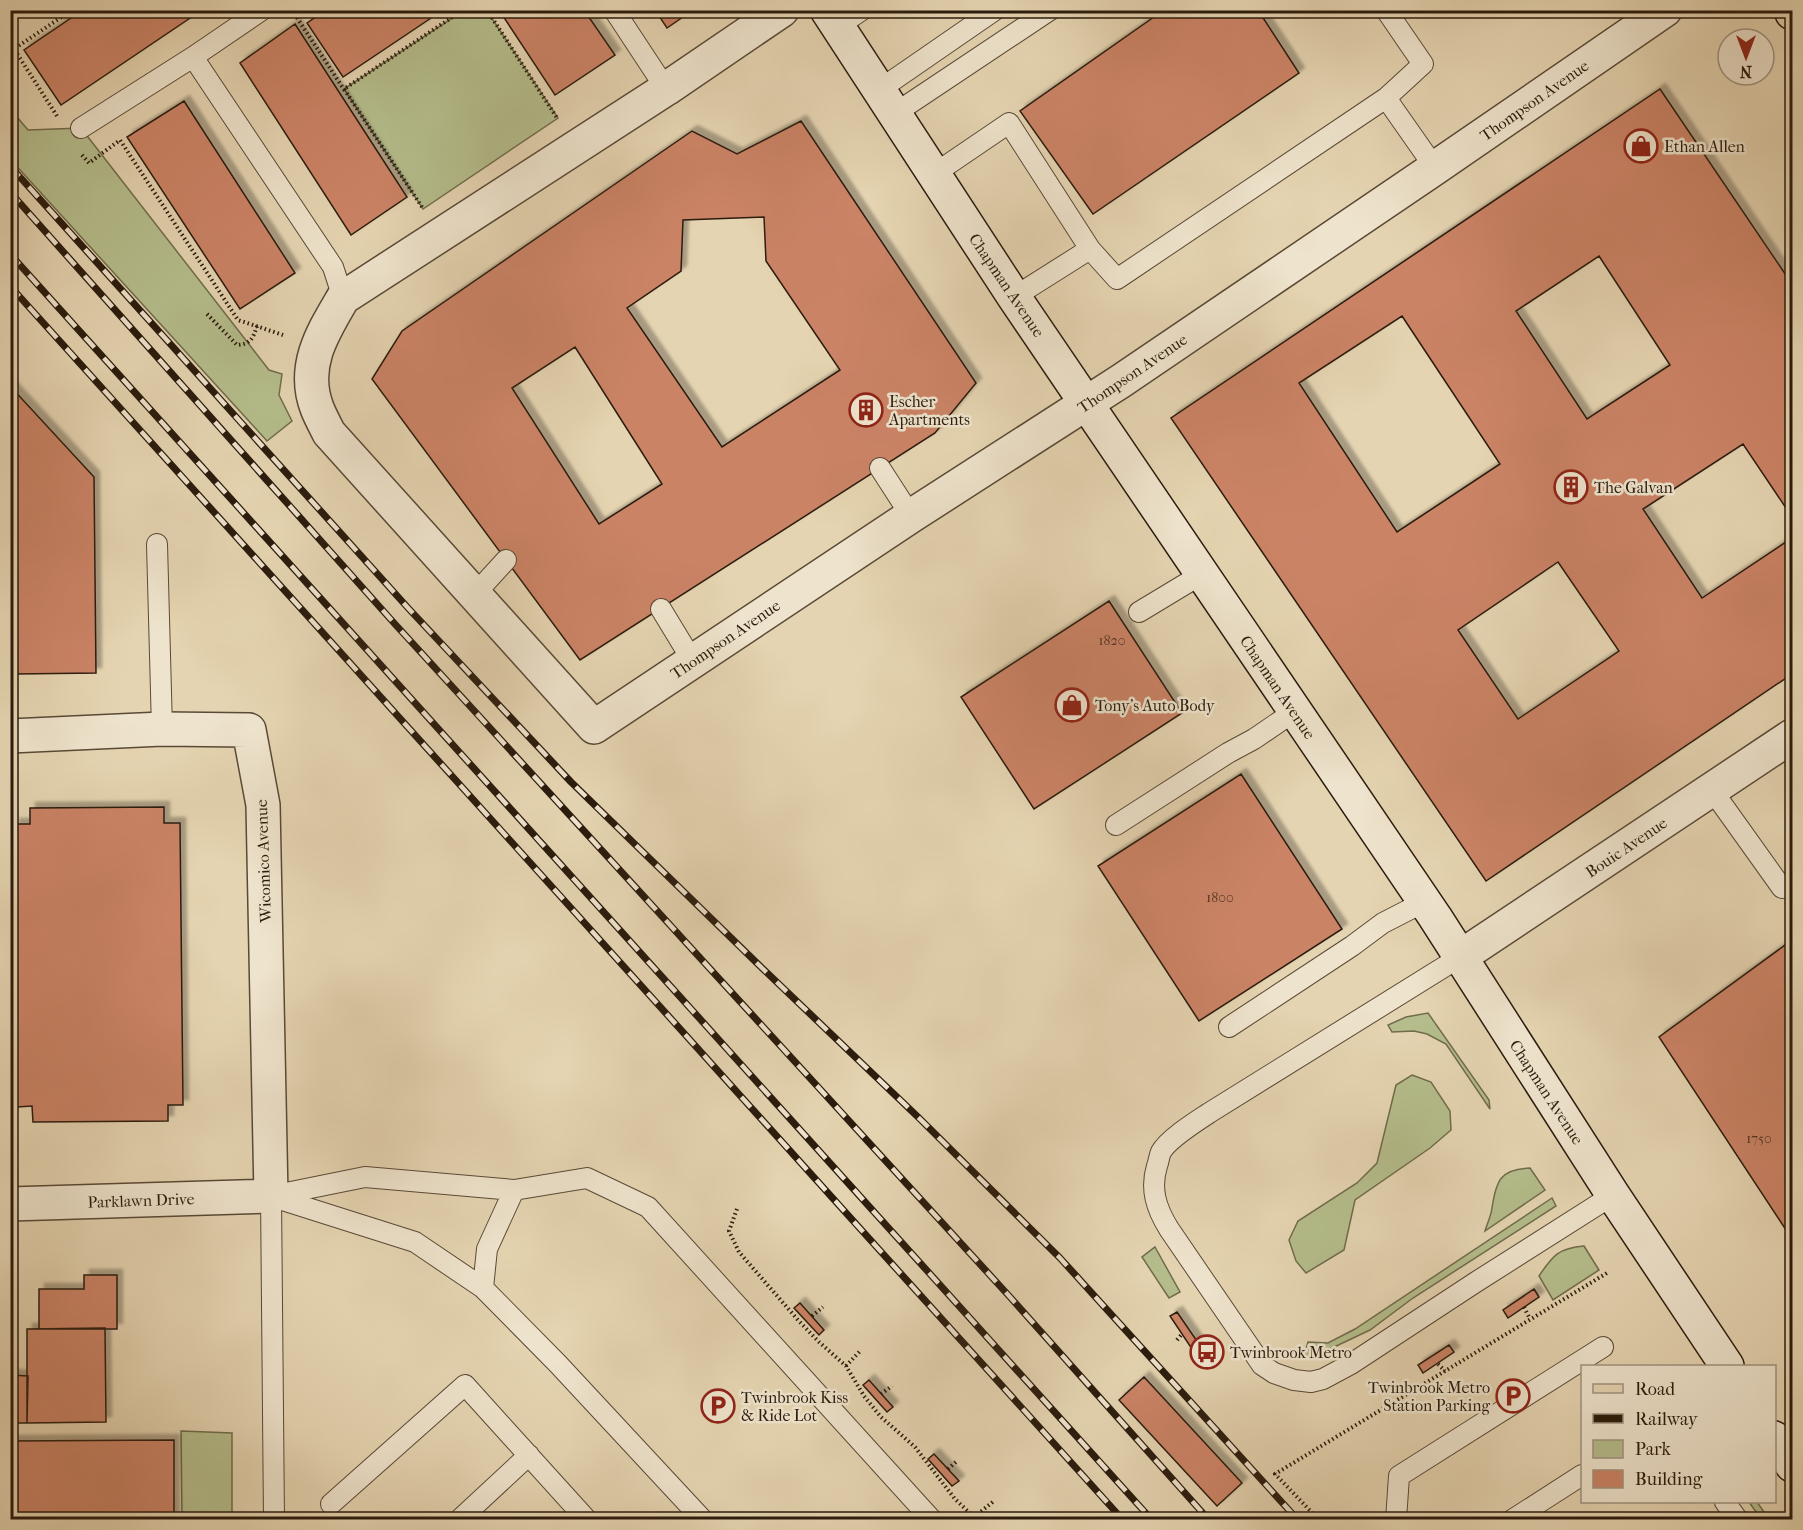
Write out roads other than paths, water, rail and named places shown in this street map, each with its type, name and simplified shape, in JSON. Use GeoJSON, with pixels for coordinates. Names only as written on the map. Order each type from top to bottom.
{"type":"FeatureCollection","features":[{"type":"Feature","properties":{"kind":"street"},"geometry":{"type":"LineString","coordinates":[[475,594],[329,433],[316,406],[311,370],[322,332],[344,298],[666,89],[782,10]]}},
{"type":"Feature","properties":{"kind":"street","name":"Thompson Avenue"},"geometry":{"type":"LineString","coordinates":[[475,594],[594,727],[911,516],[1087,403],[1436,168],[1648,15]]}},
{"type":"Feature","properties":{"kind":"street","name":"Chapman Avenue"},"geometry":{"type":"LineString","coordinates":[[842,16],[886,102],[1014,297],[1424,902],[1613,1196],[1726,1365]]}},
{"type":"Feature","properties":{"kind":"street","name":"Wicomico Avenue"},"geometry":{"type":"LineString","coordinates":[[10,736],[162,729],[249,730],[263,805],[271,1196]]}},
{"type":"Feature","properties":{"kind":"street","name":"Bouic Avenue"},"geometry":{"type":"LineString","coordinates":[[1460,957],[1792,736]]}},
{"type":"Feature","properties":{"kind":"street","name":"Parklawn Drive"},"geometry":{"type":"LineString","coordinates":[[10,1204],[271,1196]]}},
{"type":"Feature","properties":{"kind":"street"},"geometry":{"type":"LineString","coordinates":[[1776,1441],[1792,1466]]}},
{"type":"Feature","properties":{"kind":"lane"},"geometry":{"type":"LineString","coordinates":[[72,126],[193,57],[262,10]]}},
{"type":"Feature","properties":{"kind":"lane"},"geometry":{"type":"LineString","coordinates":[[614,10],[666,89]]}},
{"type":"Feature","properties":{"kind":"lane"},"geometry":{"type":"LineString","coordinates":[[886,102],[995,10]]}},
{"type":"Feature","properties":{"kind":"lane"},"geometry":{"type":"LineString","coordinates":[[886,102],[1050,10]]}},
{"type":"Feature","properties":{"kind":"lane"},"geometry":{"type":"LineString","coordinates":[[934,174],[1010,123],[1090,249],[1117,279],[1386,98],[1423,64],[1386,10]]}},
{"type":"Feature","properties":{"kind":"lane"},"geometry":{"type":"LineString","coordinates":[[193,57],[333,267],[344,298]]}},
{"type":"Feature","properties":{"kind":"lane"},"geometry":{"type":"LineString","coordinates":[[1386,98],[1436,168]]}},
{"type":"Feature","properties":{"kind":"lane"},"geometry":{"type":"LineString","coordinates":[[1014,297],[1090,249]]}},
{"type":"Feature","properties":{"kind":"lane"},"geometry":{"type":"LineString","coordinates":[[880,468],[911,516]]}},
{"type":"Feature","properties":{"kind":"lane"},"geometry":{"type":"LineString","coordinates":[[158,544],[162,729]]}},
{"type":"Feature","properties":{"kind":"lane"},"geometry":{"type":"LineString","coordinates":[[475,594],[506,560]]}},
{"type":"Feature","properties":{"kind":"lane"},"geometry":{"type":"LineString","coordinates":[[1139,612],[1202,574]]}},
{"type":"Feature","properties":{"kind":"lane"},"geometry":{"type":"LineString","coordinates":[[661,609],[692,660]]}},
{"type":"Feature","properties":{"kind":"lane"},"geometry":{"type":"LineString","coordinates":[[1116,825],[1295,711]]}},
{"type":"Feature","properties":{"kind":"lane"},"geometry":{"type":"LineString","coordinates":[[1712,790],[1782,888]]}},
{"type":"Feature","properties":{"kind":"lane"},"geometry":{"type":"LineString","coordinates":[[1229,1027],[1383,923],[1424,902]]}},
{"type":"Feature","properties":{"kind":"lane"},"geometry":{"type":"LineString","coordinates":[[1460,957],[1209,1113],[1169,1143],[1161,1151],[1153,1188],[1161,1216],[1169,1229],[1262,1365],[1274,1373],[1294,1380],[1311,1382],[1323,1379],[1351,1364],[1486,1275],[1613,1196]]}},
{"type":"Feature","properties":{"kind":"lane"},"geometry":{"type":"LineString","coordinates":[[271,1196],[365,1177],[514,1190],[586,1178],[648,1207],[932,1520]]}},
{"type":"Feature","properties":{"kind":"lane"},"geometry":{"type":"LineString","coordinates":[[483,1288],[487,1250],[514,1190]]}},
{"type":"Feature","properties":{"kind":"lane"},"geometry":{"type":"LineString","coordinates":[[271,1196],[415,1242],[483,1288],[558,1364],[703,1520]]}},
{"type":"Feature","properties":{"kind":"lane"},"geometry":{"type":"LineString","coordinates":[[271,1196],[274,1520]]}},
{"type":"Feature","properties":{"kind":"lane"},"geometry":{"type":"LineString","coordinates":[[1396,1520],[1399,1476],[1603,1347]]}},
{"type":"Feature","properties":{"kind":"lane"},"geometry":{"type":"LineString","coordinates":[[331,1504],[465,1385],[587,1520]]}},
{"type":"Feature","properties":{"kind":"lane"},"geometry":{"type":"LineString","coordinates":[[459,1520],[529,1455]]}},
{"type":"Feature","properties":{"kind":"lane"},"geometry":{"type":"LineString","coordinates":[[1512,1520],[1581,1476]]}},
{"type":"Feature","properties":{"kind":"lane"},"geometry":{"type":"LineString","coordinates":[[1726,1503],[1738,1520]]}},
{"type":"Feature","properties":{"kind":"railway"},"geometry":{"type":"LineString","coordinates":[[10,166],[409,609],[571,782],[918,1117],[1060,1258],[1298,1520]]}},
{"type":"Feature","properties":{"kind":"railway"},"geometry":{"type":"LineString","coordinates":[[10,192],[394,623],[1010,1297],[1209,1520]]}},
{"type":"Feature","properties":{"kind":"railway"},"geometry":{"type":"LineString","coordinates":[[10,254],[1152,1520]]}},
{"type":"Feature","properties":{"kind":"railway"},"geometry":{"type":"LineString","coordinates":[[10,286],[1123,1520]]}},
{"type":"Feature","properties":{"kind":"place","name":"Ethan Allen"},"geometry":{"type":"Point","coordinates":[1641,146]}},
{"type":"Feature","properties":{"kind":"place","name":"Escher Apartments"},"geometry":{"type":"Point","coordinates":[866,410]}},
{"type":"Feature","properties":{"kind":"place","name":"The Galvan"},"geometry":{"type":"Point","coordinates":[1571,487]}},
{"type":"Feature","properties":{"kind":"place","name":"Tony's Auto Body"},"geometry":{"type":"Point","coordinates":[1072,705]}},
{"type":"Feature","properties":{"kind":"place","name":"Twinbrook Metro"},"geometry":{"type":"Point","coordinates":[1207,1352]}},
{"type":"Feature","properties":{"kind":"place","name":"Twinbrook Metro Station Parking"},"geometry":{"type":"Point","coordinates":[1513,1396]}},
{"type":"Feature","properties":{"kind":"place","name":"Twinbrook Kiss & Ride Lot"},"geometry":{"type":"Point","coordinates":[718,1406]}}]}
